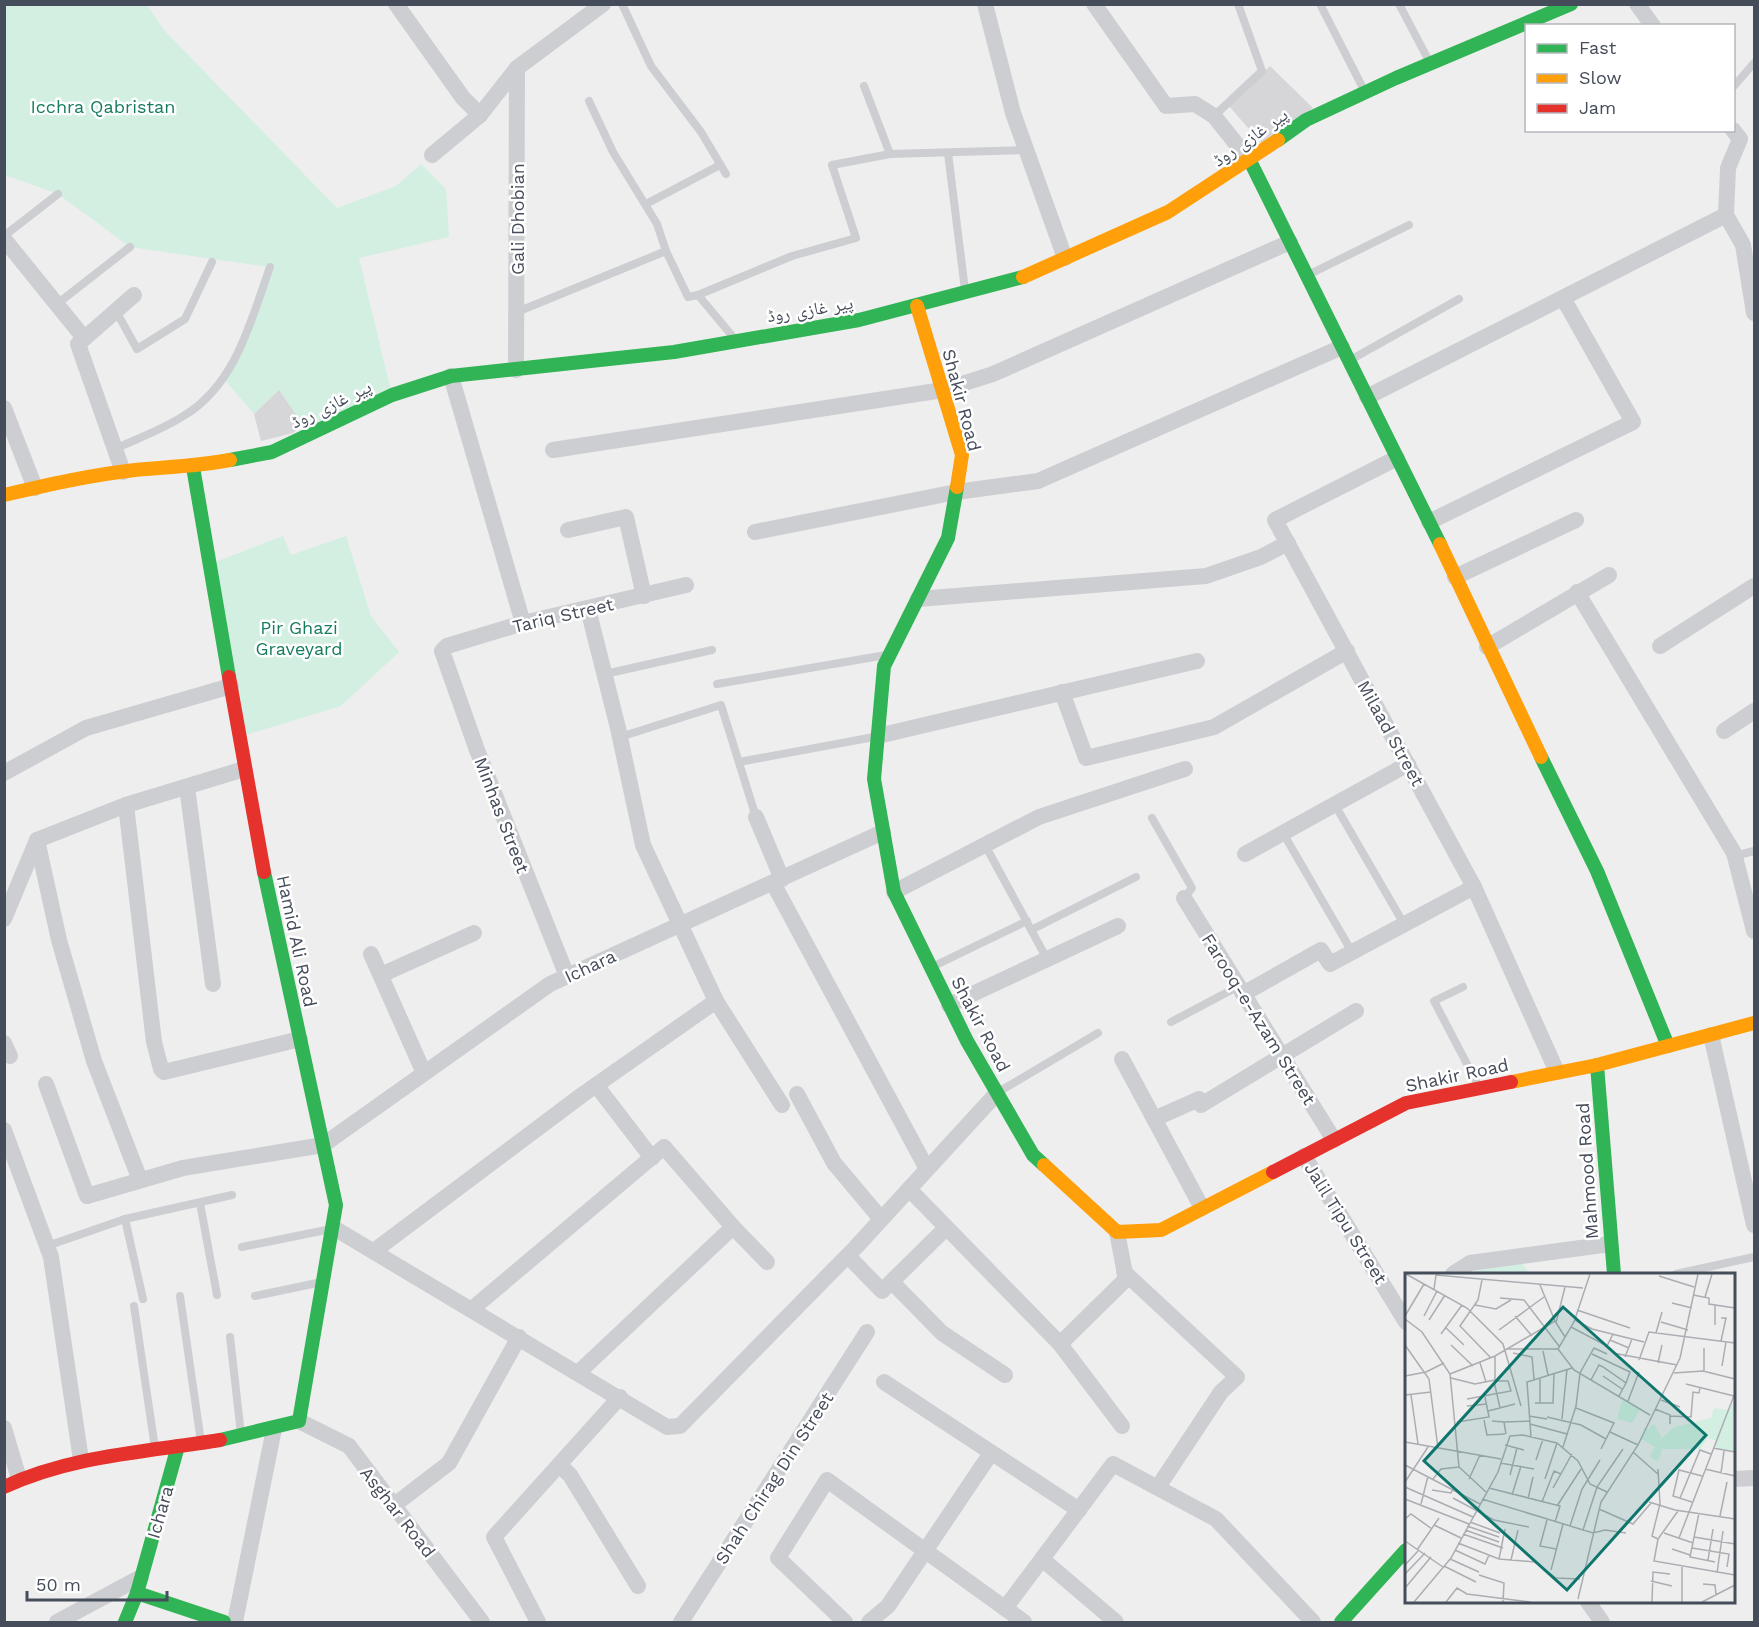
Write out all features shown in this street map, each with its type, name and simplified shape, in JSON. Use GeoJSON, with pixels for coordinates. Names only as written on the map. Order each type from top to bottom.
{"type":"FeatureCollection","features":[{"type":"Feature","properties":{"kind":"street"},"geometry":{"type":"LineString","coordinates":[[396,4],[463,98],[480,115]]}},
{"type":"Feature","properties":{"kind":"street"},"geometry":{"type":"LineString","coordinates":[[985,4],[1013,113],[1065,258]]}},
{"type":"Feature","properties":{"kind":"street"},"geometry":{"type":"LineString","coordinates":[[1094,4],[1166,106],[1195,104],[1214,116],[1250,161],[1429,522],[1487,647],[1597,871],[1668,1046]]}},
{"type":"Feature","properties":{"kind":"street","name":"پیر غازی روڈ"},"geometry":{"type":"LineString","coordinates":[[4,495],[123,472],[193,467],[272,452],[401,392],[451,376],[674,352],[859,320],[1014,281],[1168,212],[1250,161],[1306,120],[1537,16],[1571,4]]}},
{"type":"Feature","properties":{"kind":"street"},"geometry":{"type":"LineString","coordinates":[[1637,4],[1652,24]]}},
{"type":"Feature","properties":{"kind":"street"},"geometry":{"type":"LineString","coordinates":[[432,155],[480,115],[518,68],[597,6]]}},
{"type":"Feature","properties":{"kind":"street","name":"Gali Dhobian"},"geometry":{"type":"LineString","coordinates":[[516,370],[518,68]]}},
{"type":"Feature","properties":{"kind":"street"},"geometry":{"type":"LineString","coordinates":[[1735,132],[1740,139],[1728,168],[1726,215],[1743,245],[1752,278],[1755,313]]}},
{"type":"Feature","properties":{"kind":"street"},"geometry":{"type":"LineString","coordinates":[[1367,397],[1726,215]]}},
{"type":"Feature","properties":{"kind":"street"},"geometry":{"type":"LineString","coordinates":[[4,237],[84,338]]}},
{"type":"Feature","properties":{"kind":"street"},"geometry":{"type":"LineString","coordinates":[[554,450],[943,390],[993,374],[1290,242]]}},
{"type":"Feature","properties":{"kind":"street"},"geometry":{"type":"LineString","coordinates":[[123,472],[78,344],[134,296]]}},
{"type":"Feature","properties":{"kind":"street"},"geometry":{"type":"LineString","coordinates":[[1429,522],[1633,422],[1563,298]]}},
{"type":"Feature","properties":{"kind":"street","name":"Shakir Road"},"geometry":{"type":"LineString","coordinates":[[917,306],[962,455],[948,538],[884,666],[874,779],[894,892],[949,1005],[1033,1155],[1118,1232],[1161,1230],[1406,1103],[1598,1065],[1755,1023]]}},
{"type":"Feature","properties":{"kind":"street"},"geometry":{"type":"LineString","coordinates":[[755,532],[956,492],[1038,481],[1346,354]]}},
{"type":"Feature","properties":{"kind":"street"},"geometry":{"type":"LineString","coordinates":[[451,376],[523,622]]}},
{"type":"Feature","properties":{"kind":"street"},"geometry":{"type":"LineString","coordinates":[[4,408],[35,488]]}},
{"type":"Feature","properties":{"kind":"street","name":"Milaad Street"},"geometry":{"type":"LineString","coordinates":[[1397,458],[1275,520],[1474,887],[1557,1072]]}},
{"type":"Feature","properties":{"kind":"street","name":"Hamid Ali Road"},"geometry":{"type":"LineString","coordinates":[[193,467],[255,832],[336,1205],[325,1281],[299,1421]]}},
{"type":"Feature","properties":{"kind":"street"},"geometry":{"type":"LineString","coordinates":[[568,530],[627,517],[644,596]]}},
{"type":"Feature","properties":{"kind":"street"},"geometry":{"type":"LineString","coordinates":[[1455,577],[1576,520]]}},
{"type":"Feature","properties":{"kind":"street"},"geometry":{"type":"LineString","coordinates":[[918,599],[1206,576],[1261,557],[1288,543]]}},
{"type":"Feature","properties":{"kind":"street"},"geometry":{"type":"LineString","coordinates":[[1487,647],[1609,575]]}},
{"type":"Feature","properties":{"kind":"street","name":"Tariq Street"},"geometry":{"type":"LineString","coordinates":[[442,651],[447,646],[523,622],[686,585]]}},
{"type":"Feature","properties":{"kind":"street"},"geometry":{"type":"LineString","coordinates":[[1660,646],[1755,586]]}},
{"type":"Feature","properties":{"kind":"street"},"geometry":{"type":"LineString","coordinates":[[1577,592],[1734,856],[1754,928]]}},
{"type":"Feature","properties":{"kind":"street"},"geometry":{"type":"LineString","coordinates":[[588,609],[620,737],[643,845],[716,1001],[782,1106]]}},
{"type":"Feature","properties":{"kind":"street","name":"Minhas Street"},"geometry":{"type":"LineString","coordinates":[[442,651],[477,750],[567,976]]}},
{"type":"Feature","properties":{"kind":"street"},"geometry":{"type":"LineString","coordinates":[[1062,692],[1086,758],[1214,727],[1347,651]]}},
{"type":"Feature","properties":{"kind":"street"},"geometry":{"type":"LineString","coordinates":[[878,736],[1197,660]]}},
{"type":"Feature","properties":{"kind":"street"},"geometry":{"type":"LineString","coordinates":[[4,772],[86,728],[231,686]]}},
{"type":"Feature","properties":{"kind":"street"},"geometry":{"type":"LineString","coordinates":[[1725,731],[1755,711]]}},
{"type":"Feature","properties":{"kind":"street"},"geometry":{"type":"LineString","coordinates":[[1245,854],[1408,764]]}},
{"type":"Feature","properties":{"kind":"street"},"geometry":{"type":"LineString","coordinates":[[4,919],[37,840],[126,805],[244,769]]}},
{"type":"Feature","properties":{"kind":"street"},"geometry":{"type":"LineString","coordinates":[[894,892],[1039,817],[1185,769]]}},
{"type":"Feature","properties":{"kind":"street"},"geometry":{"type":"LineString","coordinates":[[187,787],[213,984]]}},
{"type":"Feature","properties":{"kind":"street"},"geometry":{"type":"LineString","coordinates":[[126,805],[154,1042],[162,1071],[300,1039]]}},
{"type":"Feature","properties":{"kind":"street"},"geometry":{"type":"LineString","coordinates":[[756,818],[778,881],[927,1169]]}},
{"type":"Feature","properties":{"kind":"street","name":"Ichara"},"geometry":{"type":"LineString","coordinates":[[323,1145],[550,984],[680,927],[883,832]]}},
{"type":"Feature","properties":{"kind":"street"},"geometry":{"type":"LineString","coordinates":[[37,840],[59,940],[94,1061],[140,1180]]}},
{"type":"Feature","properties":{"kind":"street"},"geometry":{"type":"LineString","coordinates":[[1241,990],[1321,950],[1330,964],[1474,887]]}},
{"type":"Feature","properties":{"kind":"street","name":"Farooq-e-Azam Street"},"geometry":{"type":"LineString","coordinates":[[1184,898],[1334,1140]]}},
{"type":"Feature","properties":{"kind":"street"},"geometry":{"type":"LineString","coordinates":[[949,1005],[1118,926]]}},
{"type":"Feature","properties":{"kind":"street"},"geometry":{"type":"LineString","coordinates":[[381,975],[474,933]]}},
{"type":"Feature","properties":{"kind":"street"},"geometry":{"type":"LineString","coordinates":[[371,954],[424,1073]]}},
{"type":"Feature","properties":{"kind":"street"},"geometry":{"type":"LineString","coordinates":[[374,1251],[596,1085],[716,1001]]}},
{"type":"Feature","properties":{"kind":"street"},"geometry":{"type":"LineString","coordinates":[[1154,1119],[1198,1098],[1201,1105],[1356,1011]]}},
{"type":"Feature","properties":{"kind":"street"},"geometry":{"type":"LineString","coordinates":[[1711,1035],[1755,1225]]}},
{"type":"Feature","properties":{"kind":"street"},"geometry":{"type":"LineString","coordinates":[[1122,1059],[1202,1208]]}},
{"type":"Feature","properties":{"kind":"street","name":"Mahmood Road"},"geometry":{"type":"LineString","coordinates":[[1598,1065],[1614,1273]]}},
{"type":"Feature","properties":{"kind":"street"},"geometry":{"type":"LineString","coordinates":[[46,1084],[87,1196],[183,1168],[323,1145]]}},
{"type":"Feature","properties":{"kind":"street"},"geometry":{"type":"LineString","coordinates":[[596,1085],[652,1158]]}},
{"type":"Feature","properties":{"kind":"street"},"geometry":{"type":"LineString","coordinates":[[334,1228],[579,1372],[667,1427],[680,1426],[848,1256],[997,1093]]}},
{"type":"Feature","properties":{"kind":"street"},"geometry":{"type":"LineString","coordinates":[[797,1094],[834,1163],[882,1219]]}},
{"type":"Feature","properties":{"kind":"street"},"geometry":{"type":"LineString","coordinates":[[4,1130],[51,1257],[81,1460]]}},
{"type":"Feature","properties":{"kind":"street"},"geometry":{"type":"LineString","coordinates":[[472,1309],[664,1147],[733,1227],[767,1262]]}},
{"type":"Feature","properties":{"kind":"street","name":"Jalil Tipu Street"},"geometry":{"type":"LineString","coordinates":[[1304,1156],[1404,1313]]}},
{"type":"Feature","properties":{"kind":"street"},"geometry":{"type":"LineString","coordinates":[[909,1189],[1060,1344],[1122,1426]]}},
{"type":"Feature","properties":{"kind":"street"},"geometry":{"type":"LineString","coordinates":[[579,1372],[733,1227]]}},
{"type":"Feature","properties":{"kind":"street"},"geometry":{"type":"LineString","coordinates":[[848,1256],[882,1291],[946,1228]]}},
{"type":"Feature","properties":{"kind":"street"},"geometry":{"type":"LineString","coordinates":[[1060,1344],[1125,1279],[1118,1232]]}},
{"type":"Feature","properties":{"kind":"street"},"geometry":{"type":"LineString","coordinates":[[1456,1273],[1470,1263],[1610,1244]]}},
{"type":"Feature","properties":{"kind":"street"},"geometry":{"type":"LineString","coordinates":[[1124,1272],[1237,1377],[1221,1392],[1158,1487]]}},
{"type":"Feature","properties":{"kind":"street"},"geometry":{"type":"LineString","coordinates":[[892,1282],[942,1333],[1005,1376]]}},
{"type":"Feature","properties":{"kind":"street","name":"Shah Chirag Din Street"},"geometry":{"type":"LineString","coordinates":[[681,1623],[867,1332]]}},
{"type":"Feature","properties":{"kind":"street"},"geometry":{"type":"LineString","coordinates":[[393,1506],[449,1463],[519,1337]]}},
{"type":"Feature","properties":{"kind":"street"},"geometry":{"type":"LineString","coordinates":[[884,1382],[1079,1510]]}},
{"type":"Feature","properties":{"kind":"street"},"geometry":{"type":"LineString","coordinates":[[538,1623],[494,1537],[620,1397]]}},
{"type":"Feature","properties":{"kind":"street"},"geometry":{"type":"LineString","coordinates":[[4,1428],[12,1483],[81,1460],[242,1435],[274,1429],[299,1421]]}},
{"type":"Feature","properties":{"kind":"street","name":"Asghar Road"},"geometry":{"type":"LineString","coordinates":[[299,1421],[349,1446],[482,1623]]}},
{"type":"Feature","properties":{"kind":"street"},"geometry":{"type":"LineString","coordinates":[[235,1623],[274,1429]]}},
{"type":"Feature","properties":{"kind":"street","name":"Ichara"},"geometry":{"type":"LineString","coordinates":[[125,1623],[139,1585],[178,1446]]}},
{"type":"Feature","properties":{"kind":"street"},"geometry":{"type":"LineString","coordinates":[[869,1623],[888,1606],[991,1453]]}},
{"type":"Feature","properties":{"kind":"street"},"geometry":{"type":"LineString","coordinates":[[1006,1607],[1113,1464],[1216,1519],[1312,1623]]}},
{"type":"Feature","properties":{"kind":"street"},"geometry":{"type":"LineString","coordinates":[[559,1465],[570,1475],[638,1586]]}},
{"type":"Feature","properties":{"kind":"street"},"geometry":{"type":"LineString","coordinates":[[1735,1479],[1755,1478]]}},
{"type":"Feature","properties":{"kind":"street"},"geometry":{"type":"LineString","coordinates":[[845,1623],[778,1558],[827,1480],[1006,1607],[1024,1623]]}},
{"type":"Feature","properties":{"kind":"street"},"geometry":{"type":"LineString","coordinates":[[1341,1623],[1405,1552]]}},
{"type":"Feature","properties":{"kind":"street"},"geometry":{"type":"LineString","coordinates":[[1042,1559],[1116,1623]]}},
{"type":"Feature","properties":{"kind":"street"},"geometry":{"type":"LineString","coordinates":[[57,1623],[139,1585],[224,1623]]}},
{"type":"Feature","properties":{"kind":"lane"},"geometry":{"type":"LineString","coordinates":[[622,4],[651,66],[701,132],[726,174]]}},
{"type":"Feature","properties":{"kind":"lane"},"geometry":{"type":"LineString","coordinates":[[1214,116],[1262,71],[1238,4]]}},
{"type":"Feature","properties":{"kind":"lane"},"geometry":{"type":"LineString","coordinates":[[1320,4],[1365,92]]}},
{"type":"Feature","properties":{"kind":"lane"},"geometry":{"type":"LineString","coordinates":[[1399,4],[1430,64]]}},
{"type":"Feature","properties":{"kind":"lane"},"geometry":{"type":"LineString","coordinates":[[1735,85],[1755,63]]}},
{"type":"Feature","properties":{"kind":"lane"},"geometry":{"type":"LineString","coordinates":[[864,86],[890,154]]}},
{"type":"Feature","properties":{"kind":"lane"},"geometry":{"type":"LineString","coordinates":[[589,101],[613,152],[657,224],[666,251],[688,297],[698,295],[792,256],[856,238],[832,165],[890,154],[1027,150]]}},
{"type":"Feature","properties":{"kind":"lane"},"geometry":{"type":"LineString","coordinates":[[948,153],[966,294]]}},
{"type":"Feature","properties":{"kind":"lane"},"geometry":{"type":"LineString","coordinates":[[646,204],[720,165]]}},
{"type":"Feature","properties":{"kind":"lane"},"geometry":{"type":"LineString","coordinates":[[4,237],[58,194]]}},
{"type":"Feature","properties":{"kind":"lane"},"geometry":{"type":"LineString","coordinates":[[1306,275],[1409,225]]}},
{"type":"Feature","properties":{"kind":"lane"},"geometry":{"type":"LineString","coordinates":[[57,304],[130,246]]}},
{"type":"Feature","properties":{"kind":"lane"},"geometry":{"type":"LineString","coordinates":[[517,312],[666,251]]}},
{"type":"Feature","properties":{"kind":"lane"},"geometry":{"type":"LineString","coordinates":[[116,311],[136,349],[185,319],[212,262]]}},
{"type":"Feature","properties":{"kind":"lane"},"geometry":{"type":"LineString","coordinates":[[115,449],[186,415],[220,386],[242,345],[270,267]]}},
{"type":"Feature","properties":{"kind":"lane"},"geometry":{"type":"LineString","coordinates":[[698,295],[735,340]]}},
{"type":"Feature","properties":{"kind":"lane"},"geometry":{"type":"LineString","coordinates":[[1346,354],[1459,299]]}},
{"type":"Feature","properties":{"kind":"lane"},"geometry":{"type":"LineString","coordinates":[[604,674],[712,650]]}},
{"type":"Feature","properties":{"kind":"lane"},"geometry":{"type":"LineString","coordinates":[[717,684],[890,654]]}},
{"type":"Feature","properties":{"kind":"lane"},"geometry":{"type":"LineString","coordinates":[[620,737],[721,705],[756,818]]}},
{"type":"Feature","properties":{"kind":"lane"},"geometry":{"type":"LineString","coordinates":[[739,762],[878,736]]}},
{"type":"Feature","properties":{"kind":"lane"},"geometry":{"type":"LineString","coordinates":[[1335,805],[1404,924]]}},
{"type":"Feature","properties":{"kind":"lane"},"geometry":{"type":"LineString","coordinates":[[1152,818],[1192,888],[1184,898]]}},
{"type":"Feature","properties":{"kind":"lane"},"geometry":{"type":"LineString","coordinates":[[1283,833],[1353,952]]}},
{"type":"Feature","properties":{"kind":"lane"},"geometry":{"type":"LineString","coordinates":[[986,845],[1047,959]]}},
{"type":"Feature","properties":{"kind":"lane"},"geometry":{"type":"LineString","coordinates":[[1734,856],[1755,851]]}},
{"type":"Feature","properties":{"kind":"lane"},"geometry":{"type":"LineString","coordinates":[[1031,930],[1136,877]]}},
{"type":"Feature","properties":{"kind":"lane"},"geometry":{"type":"LineString","coordinates":[[931,968],[1027,921]]}},
{"type":"Feature","properties":{"kind":"lane"},"geometry":{"type":"LineString","coordinates":[[1462,987],[1434,1001],[1480,1088]]}},
{"type":"Feature","properties":{"kind":"lane"},"geometry":{"type":"LineString","coordinates":[[1172,1022],[1241,990]]}},
{"type":"Feature","properties":{"kind":"lane"},"geometry":{"type":"LineString","coordinates":[[997,1093],[1098,1033]]}},
{"type":"Feature","properties":{"kind":"lane"},"geometry":{"type":"LineString","coordinates":[[47,1246],[125,1219],[232,1196]]}},
{"type":"Feature","properties":{"kind":"lane"},"geometry":{"type":"LineString","coordinates":[[200,1203],[216,1295]]}},
{"type":"Feature","properties":{"kind":"lane"},"geometry":{"type":"LineString","coordinates":[[125,1219],[142,1299]]}},
{"type":"Feature","properties":{"kind":"lane"},"geometry":{"type":"LineString","coordinates":[[242,1247],[334,1228]]}},
{"type":"Feature","properties":{"kind":"lane"},"geometry":{"type":"LineString","coordinates":[[1685,1273],[1755,1257]]}},
{"type":"Feature","properties":{"kind":"lane"},"geometry":{"type":"LineString","coordinates":[[255,1296],[325,1281]]}},
{"type":"Feature","properties":{"kind":"lane"},"geometry":{"type":"LineString","coordinates":[[180,1296],[201,1442]]}},
{"type":"Feature","properties":{"kind":"lane"},"geometry":{"type":"LineString","coordinates":[[134,1306],[155,1448]]}},
{"type":"Feature","properties":{"kind":"lane"},"geometry":{"type":"LineString","coordinates":[[230,1337],[242,1435]]}},
{"type":"Feature","properties":{"kind":"green space","name":"Icchra Qabristan"},"geometry":{"type":"Polygon","coordinates":[[[5,5],[147,5],[164,30],[337,208],[396,186],[421,164],[446,189],[449,237],[359,258],[392,395],[310,436],[279,390],[254,414],[224,379],[269,267],[130,247],[58,194],[5,175],[5,5]]]}},
{"type":"Feature","properties":{"kind":"green space","name":"Pir Ghazi Graveyard"},"geometry":{"type":"Polygon","coordinates":[[[283,536],[291,555],[346,536],[371,616],[399,652],[341,706],[239,737],[210,564],[283,536]]]}},
{"type":"Feature","properties":{"kind":"green space"},"geometry":{"type":"Polygon","coordinates":[[[1518,1257],[1528,1273],[1473,1273],[1518,1257]]]}},
{"type":"Feature","properties":{"kind":"building"},"geometry":{"type":"Polygon","coordinates":[[[1270,66],[1313,108],[1263,145],[1229,106],[1270,66]]]}},
{"type":"Feature","properties":{"kind":"building"},"geometry":{"type":"Polygon","coordinates":[[[279,390],[303,425],[293,433],[261,441],[254,414],[279,390]]]}},
{"type":"Feature","properties":{"kind":"traffic: fast"},"geometry":{"type":"LineString","coordinates":[[1278,140],[1306,120],[1396,78],[1571,4]]}},
{"type":"Feature","properties":{"kind":"traffic: fast"},"geometry":{"type":"LineString","coordinates":[[1250,161],[1440,544]]}},
{"type":"Feature","properties":{"kind":"traffic: fast"},"geometry":{"type":"LineString","coordinates":[[230,460],[272,452],[392,395],[451,376],[674,352],[859,320],[1023,277]]}},
{"type":"Feature","properties":{"kind":"traffic: fast"},"geometry":{"type":"LineString","coordinates":[[193,467],[229,677]]}},
{"type":"Feature","properties":{"kind":"traffic: fast"},"geometry":{"type":"LineString","coordinates":[[957,487],[948,538],[884,666],[874,779],[894,892],[967,1041],[1033,1155],[1044,1165]]}},
{"type":"Feature","properties":{"kind":"traffic: fast"},"geometry":{"type":"LineString","coordinates":[[1541,757],[1597,871],[1668,1046]]}},
{"type":"Feature","properties":{"kind":"traffic: fast"},"geometry":{"type":"LineString","coordinates":[[220,1440],[299,1421],[336,1205],[264,872]]}},
{"type":"Feature","properties":{"kind":"traffic: fast"},"geometry":{"type":"LineString","coordinates":[[1597,1065],[1614,1273]]}},
{"type":"Feature","properties":{"kind":"traffic: fast"},"geometry":{"type":"LineString","coordinates":[[178,1446],[137,1593],[224,1622]]}},
{"type":"Feature","properties":{"kind":"traffic: fast"},"geometry":{"type":"LineString","coordinates":[[1341,1622],[1405,1551]]}},
{"type":"Feature","properties":{"kind":"traffic: fast"},"geometry":{"type":"LineString","coordinates":[[125,1622],[137,1593]]}},
{"type":"Feature","properties":{"kind":"traffic: slow"},"geometry":{"type":"LineString","coordinates":[[1023,277],[1168,212],[1278,140]]}},
{"type":"Feature","properties":{"kind":"traffic: slow"},"geometry":{"type":"LineString","coordinates":[[917,306],[962,455],[957,487]]}},
{"type":"Feature","properties":{"kind":"traffic: slow"},"geometry":{"type":"LineString","coordinates":[[4,495],[102,475],[230,460]]}},
{"type":"Feature","properties":{"kind":"traffic: slow"},"geometry":{"type":"LineString","coordinates":[[1440,544],[1541,757]]}},
{"type":"Feature","properties":{"kind":"traffic: slow"},"geometry":{"type":"LineString","coordinates":[[1511,1082],[1597,1065],[1754,1023]]}},
{"type":"Feature","properties":{"kind":"traffic: slow"},"geometry":{"type":"LineString","coordinates":[[1044,1165],[1117,1232],[1161,1230],[1273,1172]]}},
{"type":"Feature","properties":{"kind":"traffic: jam"},"geometry":{"type":"LineString","coordinates":[[229,677],[264,872]]}},
{"type":"Feature","properties":{"kind":"traffic: jam"},"geometry":{"type":"LineString","coordinates":[[1273,1172],[1406,1103],[1511,1082]]}},
{"type":"Feature","properties":{"kind":"traffic: jam"},"geometry":{"type":"LineString","coordinates":[[4,1487],[30,1476],[83,1461],[220,1440]]}}]}
